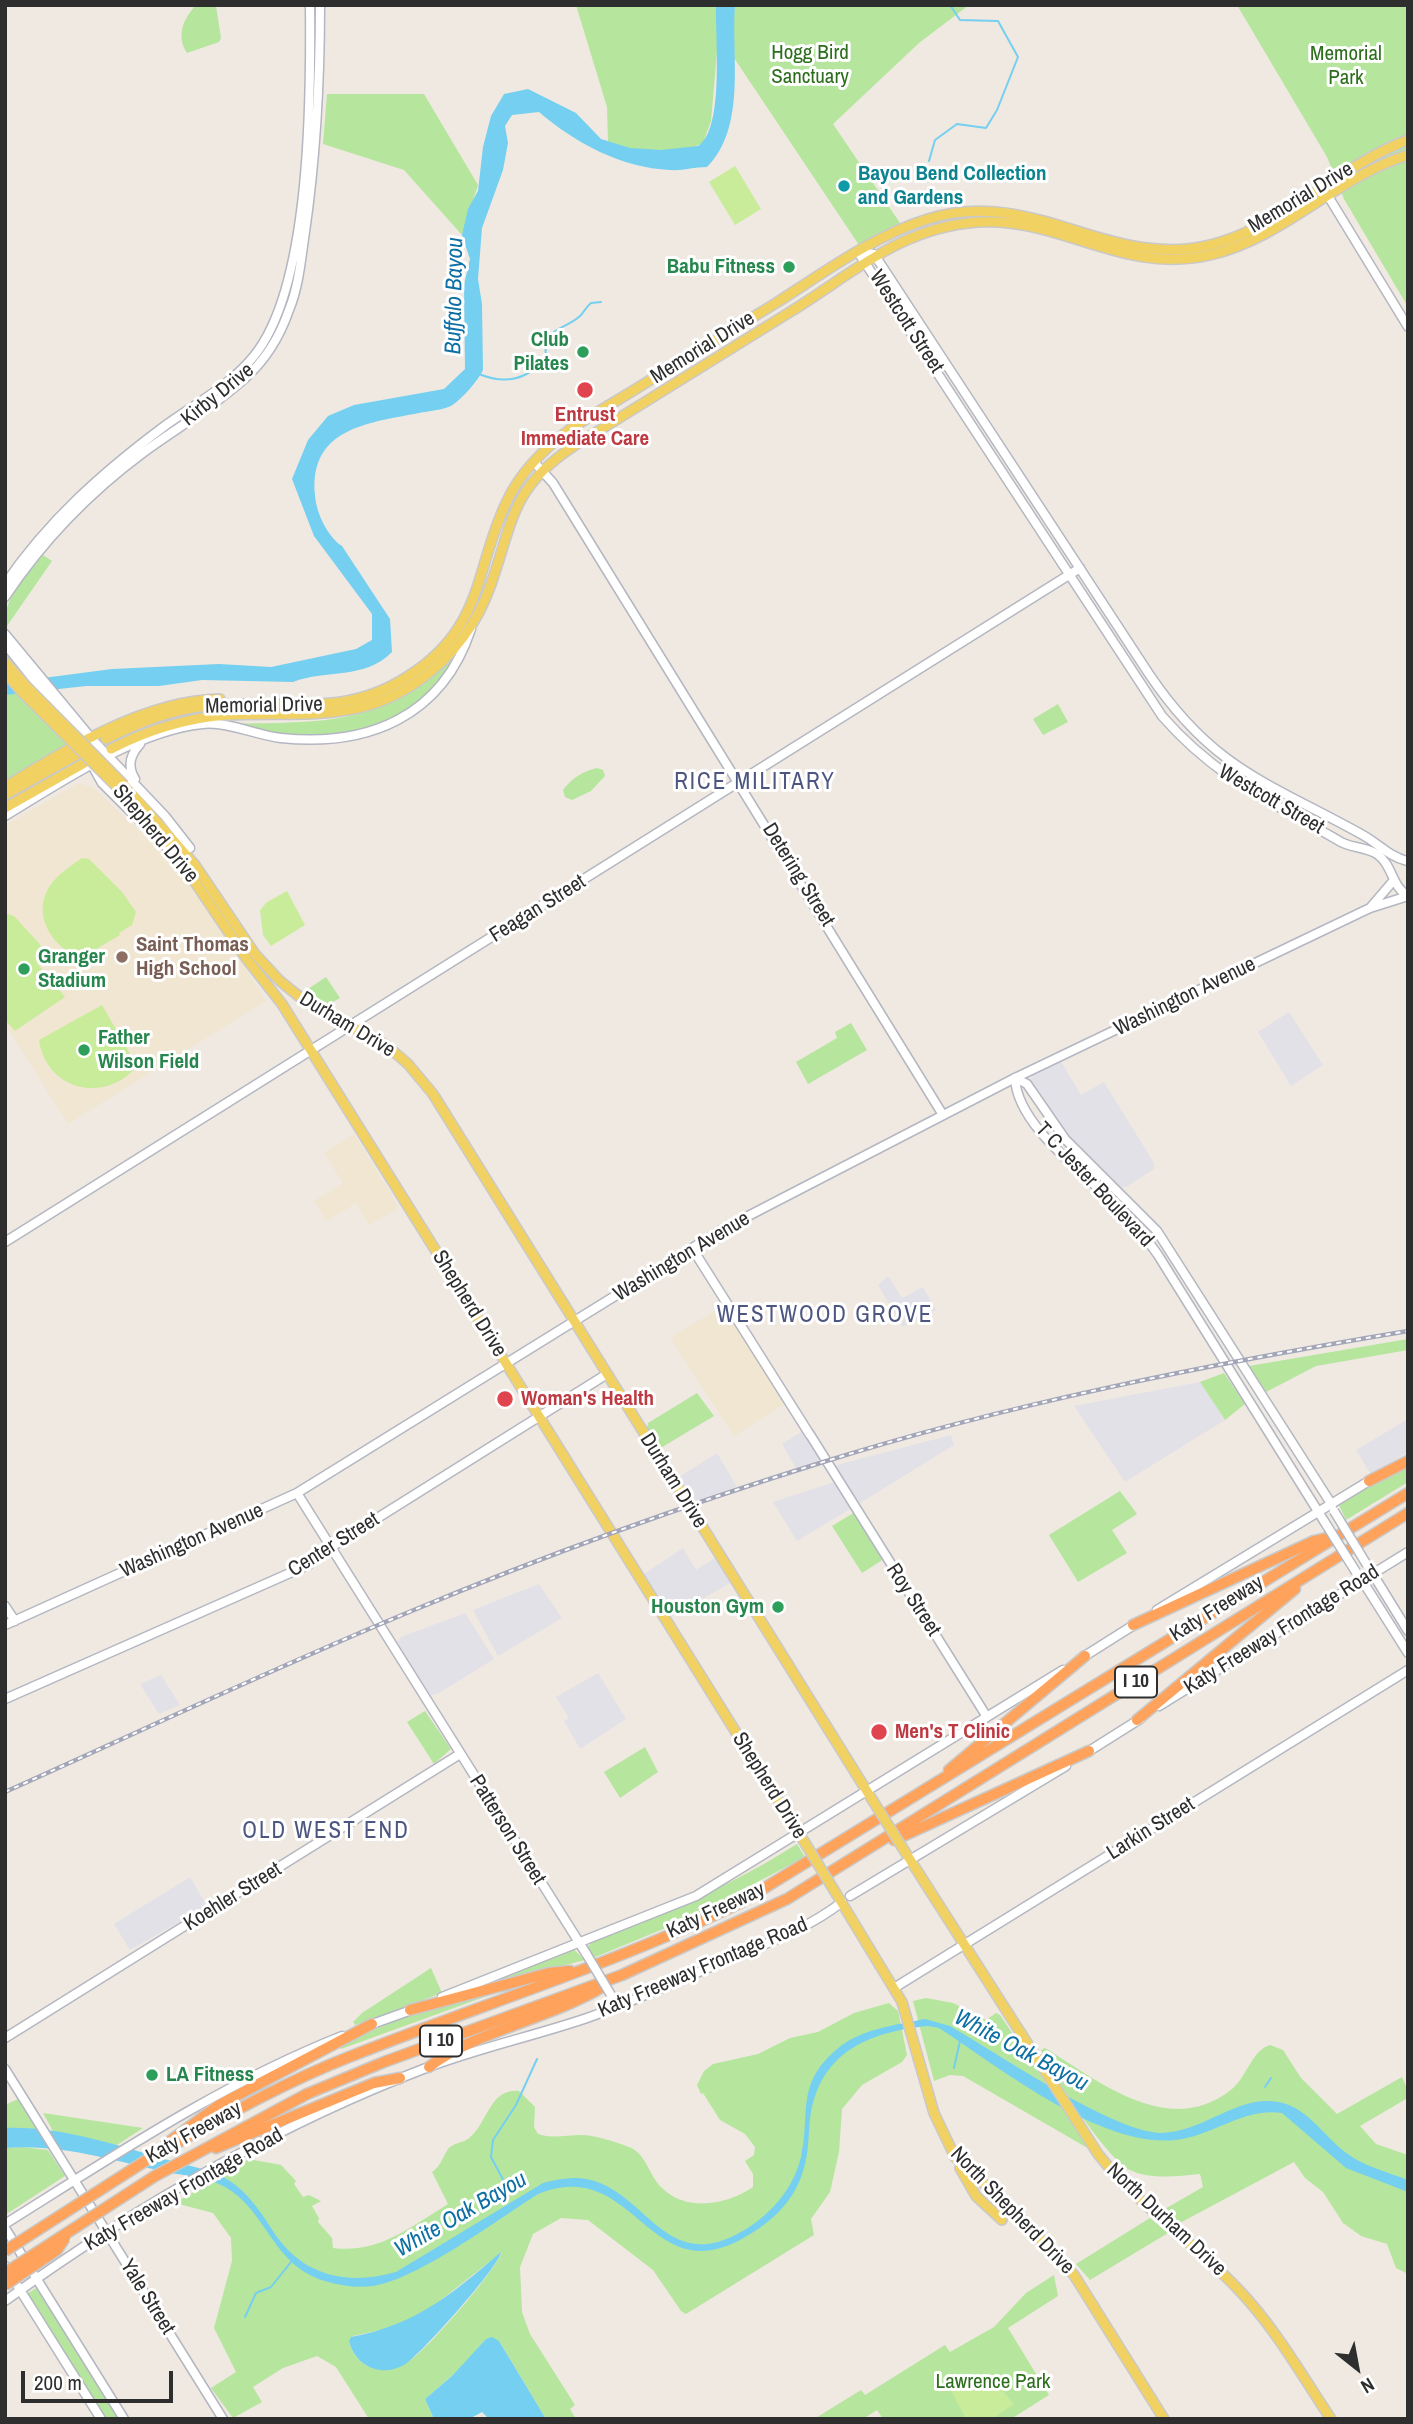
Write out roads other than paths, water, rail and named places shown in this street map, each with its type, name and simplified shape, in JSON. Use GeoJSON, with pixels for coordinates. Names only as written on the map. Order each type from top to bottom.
{"type":"FeatureCollection","features":[{"type":"Feature","properties":{"kind":"highway"},"geometry":{"type":"LineString","coordinates":[[1369,1481],[1408,1461]]}},
{"type":"Feature","properties":{"kind":"highway","name":"Katy Freeway"},"geometry":{"type":"LineString","coordinates":[[5,2249],[150,2158],[347,2058],[589,1970],[671,1937],[740,1903],[906,1804],[1408,1493]]}},
{"type":"Feature","properties":{"kind":"highway","name":"Katy Freeway"},"geometry":{"type":"LineString","coordinates":[[5,2273],[68,2235],[155,2176],[228,2134],[366,2069],[622,1975],[775,1905],[864,1853],[1408,1513]]}},
{"type":"Feature","properties":{"kind":"highway"},"geometry":{"type":"LineString","coordinates":[[1133,1625],[1314,1541],[1342,1535]]}},
{"type":"Feature","properties":{"kind":"highway"},"geometry":{"type":"LineString","coordinates":[[1137,1720],[1325,1564]]}},
{"type":"Feature","properties":{"kind":"highway"},"geometry":{"type":"LineString","coordinates":[[906,1804],[981,1746],[1085,1656]]}},
{"type":"Feature","properties":{"kind":"highway"},"geometry":{"type":"LineString","coordinates":[[864,1853],[1089,1751]]}},
{"type":"Feature","properties":{"kind":"highway"},"geometry":{"type":"LineString","coordinates":[[410,2010],[550,1973],[589,1970]]}},
{"type":"Feature","properties":{"kind":"highway"},"geometry":{"type":"LineString","coordinates":[[429,2067],[448,2053],[548,2015],[622,1975]]}},
{"type":"Feature","properties":{"kind":"highway"},"geometry":{"type":"LineString","coordinates":[[150,2158],[188,2125],[219,2105],[372,2024]]}},
{"type":"Feature","properties":{"kind":"highway"},"geometry":{"type":"LineString","coordinates":[[155,2176],[241,2136],[374,2083],[400,2078]]}},
{"type":"Feature","properties":{"kind":"highway"},"geometry":{"type":"LineString","coordinates":[[5,2285],[57,2250],[68,2235]]}},
{"type":"Feature","properties":{"kind":"main road","name":"Kirby Drive"},"geometry":{"type":"LineString","coordinates":[[5,597],[57,529],[82,505],[141,455],[243,380],[271,347],[286,320],[305,156],[310,5]]}},
{"type":"Feature","properties":{"kind":"main road","name":"Kirby Drive"},"geometry":{"type":"LineString","coordinates":[[5,584],[34,543],[92,484],[253,358],[276,320],[290,291],[314,172],[320,73],[320,5]]}},
{"type":"Feature","properties":{"kind":"main road","name":"Memorial Drive"},"geometry":{"type":"LineString","coordinates":[[110,753],[205,723],[293,738],[375,731],[408,716],[430,698],[468,640],[490,588],[510,520],[522,497],[542,471],[566,451],[804,304],[874,254],[934,229],[996,222],[1170,255],[1230,250],[1266,233],[1376,153],[1408,140]]}},
{"type":"Feature","properties":{"kind":"main road","name":"Memorial Drive"},"geometry":{"type":"LineString","coordinates":[[1170,255],[1250,230],[1325,190],[1408,155]]}},
{"type":"Feature","properties":{"kind":"main road"},"geometry":{"type":"LineString","coordinates":[[1325,190],[1408,327]]}},
{"type":"Feature","properties":{"kind":"main road","name":"Memorial Drive"},"geometry":{"type":"LineString","coordinates":[[102,743],[139,723],[195,708],[227,704],[335,704],[363,698],[401,681],[432,658],[456,631],[474,601],[503,508],[518,481],[534,462],[573,427],[888,235],[931,219],[979,212],[1027,215],[1087,238]]}},
{"type":"Feature","properties":{"kind":"main road"},"geometry":{"type":"LineString","coordinates":[[996,222],[1005,217],[1021,220],[1027,215]]}},
{"type":"Feature","properties":{"kind":"main road"},"geometry":{"type":"LineString","coordinates":[[1230,250],[1232,243],[1246,237],[1250,230]]}},
{"type":"Feature","properties":{"kind":"main road","name":"Westcott Street"},"geometry":{"type":"LineString","coordinates":[[858,252],[874,254],[1165,698],[1194,733],[1222,758],[1260,783],[1363,834],[1392,857],[1407,861]]}},
{"type":"Feature","properties":{"kind":"main road","name":"Westcott Street"},"geometry":{"type":"LineString","coordinates":[[858,252],[1154,705],[1193,749],[1252,793],[1348,845],[1376,853],[1390,866],[1395,879],[1408,896]]}},
{"type":"Feature","properties":{"kind":"main road"},"geometry":{"type":"LineString","coordinates":[[901,314],[910,307]]}},
{"type":"Feature","properties":{"kind":"main road","name":"Detering Street"},"geometry":{"type":"LineString","coordinates":[[534,462],[553,483],[943,1115]]}},
{"type":"Feature","properties":{"kind":"main road","name":"Feagan Street"},"geometry":{"type":"LineString","coordinates":[[5,1242],[312,1052],[1080,568]]}},
{"type":"Feature","properties":{"kind":"main road","name":"Memorial Drive"},"geometry":{"type":"LineString","coordinates":[[110,753],[143,733],[183,721],[227,715],[286,716],[346,712],[407,689],[439,665],[474,621]]}},
{"type":"Feature","properties":{"kind":"main road"},"geometry":{"type":"LineString","coordinates":[[5,634],[16,652],[88,741],[89,764],[102,783],[165,846],[191,867]]}},
{"type":"Feature","properties":{"kind":"main road"},"geometry":{"type":"LineString","coordinates":[[5,644],[16,652]]}},
{"type":"Feature","properties":{"kind":"main road"},"geometry":{"type":"LineString","coordinates":[[5,662],[24,688]]}},
{"type":"Feature","properties":{"kind":"main road"},"geometry":{"type":"LineString","coordinates":[[5,672],[24,688]]}},
{"type":"Feature","properties":{"kind":"main road","name":"Shepherd Drive"},"geometry":{"type":"LineString","coordinates":[[24,688],[121,787],[221,902],[255,954],[292,992]]}},
{"type":"Feature","properties":{"kind":"main road"},"geometry":{"type":"LineString","coordinates":[[5,787],[88,741],[156,710],[201,700],[241,699],[298,706]]}},
{"type":"Feature","properties":{"kind":"main road"},"geometry":{"type":"LineString","coordinates":[[205,723],[286,716]]}},
{"type":"Feature","properties":{"kind":"main road"},"geometry":{"type":"LineString","coordinates":[[142,791],[130,766],[133,752],[146,740]]}},
{"type":"Feature","properties":{"kind":"main road"},"geometry":{"type":"LineString","coordinates":[[88,741],[102,743],[190,848],[191,867]]}},
{"type":"Feature","properties":{"kind":"main road"},"geometry":{"type":"LineString","coordinates":[[5,817],[89,764],[99,756],[102,743]]}},
{"type":"Feature","properties":{"kind":"main road"},"geometry":{"type":"LineString","coordinates":[[5,808],[110,753]]}},
{"type":"Feature","properties":{"kind":"main road"},"geometry":{"type":"LineString","coordinates":[[5,796],[78,754]]}},
{"type":"Feature","properties":{"kind":"main road"},"geometry":{"type":"LineString","coordinates":[[67,780],[87,776],[102,783]]}},
{"type":"Feature","properties":{"kind":"main road","name":"Washington Avenue"},"geometry":{"type":"LineString","coordinates":[[1370,908],[1407,861]]}},
{"type":"Feature","properties":{"kind":"main road","name":"Shepherd Drive"},"geometry":{"type":"LineString","coordinates":[[191,867],[210,901],[312,1052],[799,1834],[843,1898],[894,1988]]}},
{"type":"Feature","properties":{"kind":"main road","name":"Washington Avenue"},"geometry":{"type":"LineString","coordinates":[[5,1625],[297,1493],[692,1248],[943,1115],[1370,908],[1408,896]]}},
{"type":"Feature","properties":{"kind":"main road"},"geometry":{"type":"LineString","coordinates":[[210,901],[221,902]]}},
{"type":"Feature","properties":{"kind":"main road","name":"Durham Drive"},"geometry":{"type":"LineString","coordinates":[[292,992],[400,1056],[433,1094],[964,1945]]}},
{"type":"Feature","properties":{"kind":"main road","name":"T C Jester Boulevard"},"geometry":{"type":"LineString","coordinates":[[1015,1078],[1027,1084],[1065,1139],[1148,1220],[1169,1248],[1330,1502],[1408,1631]]}},
{"type":"Feature","properties":{"kind":"main road","name":"T C Jester Boulevard"},"geometry":{"type":"LineString","coordinates":[[1015,1078],[1016,1089],[1034,1121],[1055,1147],[1134,1223],[1158,1255],[1408,1653]]}},
{"type":"Feature","properties":{"kind":"main road"},"geometry":{"type":"LineString","coordinates":[[1055,1147],[1065,1139]]}},
{"type":"Feature","properties":{"kind":"main road","name":"Roy Street"},"geometry":{"type":"LineString","coordinates":[[692,1248],[987,1717]]}},
{"type":"Feature","properties":{"kind":"main road"},"geometry":{"type":"LineString","coordinates":[[1158,1255],[1169,1248]]}},
{"type":"Feature","properties":{"kind":"main road"},"geometry":{"type":"LineString","coordinates":[[1190,1306],[1202,1299]]}},
{"type":"Feature","properties":{"kind":"main road","name":"Center Street"},"geometry":{"type":"LineString","coordinates":[[5,1699],[308,1565],[607,1374]]}},
{"type":"Feature","properties":{"kind":"main road"},"geometry":{"type":"LineString","coordinates":[[124,2419],[5,2226],[168,2121],[268,2067],[696,1896],[868,1792],[1133,1625],[1320,1513],[1330,1502],[1369,1481]]}},
{"type":"Feature","properties":{"kind":"main road","name":"Patterson Street"},"geometry":{"type":"LineString","coordinates":[[297,1493],[619,2006]]}},
{"type":"Feature","properties":{"kind":"main road","name":"Katy Freeway Frontage Road"},"geometry":{"type":"LineString","coordinates":[[5,2301],[107,2233],[263,2142],[400,2078],[619,2006],[771,1942],[907,1856],[1089,1751],[1408,1552]]}},
{"type":"Feature","properties":{"kind":"main road"},"geometry":{"type":"LineString","coordinates":[[5,1606],[15,1621]]}},
{"type":"Feature","properties":{"kind":"main road","name":"Larkin Street"},"geometry":{"type":"LineString","coordinates":[[894,1988],[1408,1670]]}},
{"type":"Feature","properties":{"kind":"main road","name":"Koehler Street"},"geometry":{"type":"LineString","coordinates":[[5,2038],[460,1754]]}},
{"type":"Feature","properties":{"kind":"main road","name":"North Durham Drive"},"geometry":{"type":"LineString","coordinates":[[964,1945],[1098,2154],[1118,2180],[1240,2291],[1274,2334],[1331,2419]]}},
{"type":"Feature","properties":{"kind":"main road","name":"North Shepherd Drive"},"geometry":{"type":"LineString","coordinates":[[894,1988],[902,2002],[939,2130],[954,2157],[1024,2221],[1074,2275],[1164,2419]]}},
{"type":"Feature","properties":{"kind":"main road","name":"Yale Street"},"geometry":{"type":"LineString","coordinates":[[5,2069],[223,2419]]}},
{"type":"Feature","properties":{"kind":"main road"},"geometry":{"type":"LineString","coordinates":[[954,2157],[976,2196],[1002,2220]]}},
{"type":"Feature","properties":{"kind":"main road"},"geometry":{"type":"LineString","coordinates":[[5,2266],[101,2419]]}},
{"type":"Feature","properties":{"kind":"water"},"geometry":{"type":"Polygon","coordinates":[[[716,5],[735,5],[734,90],[728,132],[720,151],[707,167],[675,170],[634,164],[600,152],[568,134],[539,112],[512,115],[505,126],[508,143],[503,170],[482,228],[478,279],[482,304],[483,370],[465,394],[451,406],[362,426],[332,442],[322,455],[316,473],[315,495],[320,517],[390,619],[392,652],[370,667],[293,682],[202,680],[159,686],[86,686],[5,695],[5,683],[112,669],[219,664],[271,667],[356,649],[372,640],[372,614],[314,536],[292,479],[308,440],[328,416],[354,405],[444,389],[465,369],[464,285],[470,259],[462,235],[468,209],[478,191],[483,147],[491,116],[504,94],[528,89],[576,113],[601,139],[630,148],[661,150],[698,146],[712,121],[715,102],[716,5]]]}},
{"type":"Feature","properties":{"kind":"water"},"geometry":{"type":"Polygon","coordinates":[[[925,2019],[950,2026],[1056,2090],[1141,2130],[1162,2133],[1177,2131],[1234,2108],[1263,2101],[1288,2105],[1306,2115],[1352,2157],[1408,2180],[1408,2192],[1346,2168],[1282,2113],[1255,2114],[1175,2140],[1146,2139],[1115,2132],[1052,2102],[939,2028],[928,2026],[885,2034],[866,2041],[835,2062],[815,2096],[805,2165],[793,2193],[779,2212],[760,2227],[740,2240],[709,2250],[683,2248],[661,2237],[620,2204],[597,2192],[570,2187],[538,2194],[457,2247],[412,2272],[373,2286],[343,2285],[325,2281],[293,2263],[238,2196],[217,2183],[66,2150],[5,2148],[5,2128],[46,2130],[108,2143],[213,2173],[229,2180],[245,2194],[289,2251],[302,2262],[330,2275],[362,2278],[396,2272],[543,2183],[564,2179],[579,2178],[600,2183],[617,2192],[674,2237],[690,2243],[708,2244],[741,2232],[764,2216],[791,2183],[801,2157],[810,2088],[823,2063],[836,2050],[856,2037],[878,2029],[925,2019]]]}},
{"type":"Feature","properties":{"kind":"water"},"geometry":{"type":"Polygon","coordinates":[[[501,2252],[458,2310],[404,2365],[395,2369],[378,2370],[363,2363],[352,2350],[349,2341],[351,2337],[395,2325],[432,2306],[501,2252]]]}},
{"type":"Feature","properties":{"kind":"water"},"geometry":{"type":"Polygon","coordinates":[[[492,2337],[499,2341],[546,2419],[489,2419],[482,2412],[469,2419],[434,2419],[425,2399],[453,2375],[486,2339],[492,2337]]]}},
{"type":"Feature","properties":{"kind":"waterway"},"geometry":{"type":"LineString","coordinates":[[929,161],[935,140],[957,124],[986,128],[997,110],[1018,57],[998,21],[960,20],[950,5]]}},
{"type":"Feature","properties":{"kind":"waterway"},"geometry":{"type":"LineString","coordinates":[[479,374],[507,379],[532,371],[546,358],[547,340],[551,335],[574,321],[591,303],[601,302]]}},
{"type":"Feature","properties":{"kind":"waterway","name":"White Oak Bayou"},"geometry":{"type":"LineString","coordinates":[[954,2068],[960,2041]]}},
{"type":"Feature","properties":{"kind":"waterway","name":"White Oak Bayou"},"geometry":{"type":"LineString","coordinates":[[507,2187],[491,2157],[493,2140],[516,2105],[537,2059]]}},
{"type":"Feature","properties":{"kind":"waterway"},"geometry":{"type":"LineString","coordinates":[[1265,2087],[1271,2078]]}},
{"type":"Feature","properties":{"kind":"waterway"},"geometry":{"type":"LineString","coordinates":[[245,2317],[256,2293],[271,2287],[291,2262]]}},
{"type":"Feature","properties":{"kind":"railway"},"geometry":{"type":"LineString","coordinates":[[5,1792],[414,1610],[564,1551],[768,1479],[892,1441],[1111,1387],[1408,1331]]}},
{"type":"Feature","properties":{"kind":"place","name":"Bayou Bend Collection and Gardens"},"geometry":{"type":"Point","coordinates":[844,186]}},
{"type":"Feature","properties":{"kind":"place","name":"Babu Fitness"},"geometry":{"type":"Point","coordinates":[789,267]}},
{"type":"Feature","properties":{"kind":"place","name":"Club Pilates"},"geometry":{"type":"Point","coordinates":[583,352]}},
{"type":"Feature","properties":{"kind":"place","name":"Entrust Immediate Care"},"geometry":{"type":"Point","coordinates":[585,390]}},
{"type":"Feature","properties":{"kind":"place","name":"Saint Thomas High School"},"geometry":{"type":"Point","coordinates":[122,957]}},
{"type":"Feature","properties":{"kind":"place","name":"Granger Stadium"},"geometry":{"type":"Point","coordinates":[24,969]}},
{"type":"Feature","properties":{"kind":"place","name":"Father Wilson Field"},"geometry":{"type":"Point","coordinates":[84,1050]}},
{"type":"Feature","properties":{"kind":"place","name":"Woman's Health"},"geometry":{"type":"Point","coordinates":[505,1399]}},
{"type":"Feature","properties":{"kind":"place","name":"Houston Gym"},"geometry":{"type":"Point","coordinates":[778,1607]}},
{"type":"Feature","properties":{"kind":"place","name":"Men's T Clinic"},"geometry":{"type":"Point","coordinates":[879,1732]}},
{"type":"Feature","properties":{"kind":"place","name":"LA Fitness"},"geometry":{"type":"Point","coordinates":[152,2075]}},
{"type":"Feature","properties":{"kind":"district","name":"RICE MILITARY"},"geometry":{"type":"Point","coordinates":[755,783]}},
{"type":"Feature","properties":{"kind":"district","name":"WESTWOOD GROVE"},"geometry":{"type":"Point","coordinates":[825,1316]}},
{"type":"Feature","properties":{"kind":"district","name":"OLD WEST END"},"geometry":{"type":"Point","coordinates":[326,1832]}},
{"type":"Feature","properties":{"kind":"park label","name":"Hogg Bird Sanctuary"},"geometry":{"type":"Point","coordinates":[810,65]}},
{"type":"Feature","properties":{"kind":"park label","name":"Memorial Park"},"geometry":{"type":"Point","coordinates":[1346,66]}},
{"type":"Feature","properties":{"kind":"park label","name":"Lawrence Park"},"geometry":{"type":"Point","coordinates":[993,2382]}},
{"type":"Feature","properties":{"kind":"water label","name":"Buffalo Bayou"},"geometry":{"type":"Point","coordinates":[455,296]}}]}
